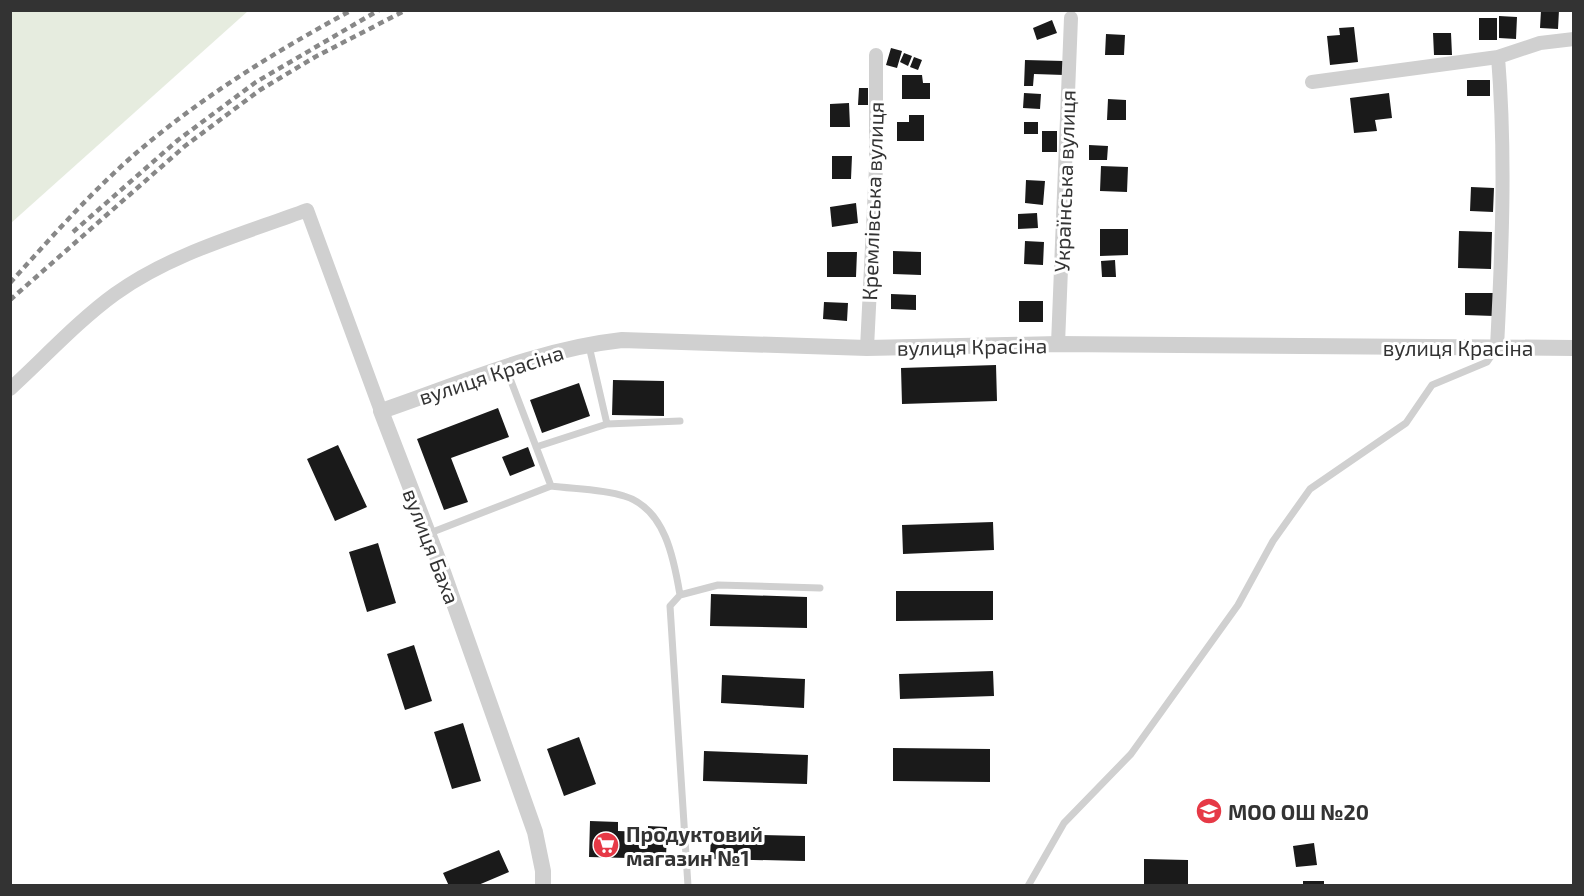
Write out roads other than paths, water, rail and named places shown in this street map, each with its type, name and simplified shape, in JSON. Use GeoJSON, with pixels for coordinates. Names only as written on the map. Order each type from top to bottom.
{"type":"FeatureCollection","features":[{"type":"Feature","properties":{"kind":"street","name":"Українська вулиця"},"geometry":{"type":"LineString","coordinates":[[1058,344],[1071,18]]}},
{"type":"Feature","properties":{"kind":"street"},"geometry":{"type":"LineString","coordinates":[[1312,82],[1498,57],[1540,43],[1574,39]]}},
{"type":"Feature","properties":{"kind":"street","name":"Кремлівська вулиця"},"geometry":{"type":"LineString","coordinates":[[867,348],[876,167],[876,55]]}},
{"type":"Feature","properties":{"kind":"street"},"geometry":{"type":"LineString","coordinates":[[1497,347],[1503,227],[1503,127],[1498,57]]}},
{"type":"Feature","properties":{"kind":"street","name":"вулиця Баха"},"geometry":{"type":"LineString","coordinates":[[10,389],[114,295],[146,275],[185,256],[307,210],[428,534],[535,832],[544,885]]}},
{"type":"Feature","properties":{"kind":"street","name":"вулиця Красіна"},"geometry":{"type":"LineString","coordinates":[[381,411],[506,368],[588,344],[622,340],[867,348],[1058,344],[1574,348]]}},
{"type":"Feature","properties":{"kind":"lane"},"geometry":{"type":"LineString","coordinates":[[588,344],[607,423]]}},
{"type":"Feature","properties":{"kind":"lane"},"geometry":{"type":"LineString","coordinates":[[1028,885],[1064,823],[1131,754],[1238,605],[1273,541],[1310,489],[1406,423],[1432,385],[1487,362],[1497,347]]}},
{"type":"Feature","properties":{"kind":"lane"},"geometry":{"type":"LineString","coordinates":[[506,368],[550,486]]}},
{"type":"Feature","properties":{"kind":"lane"},"geometry":{"type":"LineString","coordinates":[[536,447],[607,423],[680,421]]}},
{"type":"Feature","properties":{"kind":"lane"},"geometry":{"type":"LineString","coordinates":[[428,534],[550,486],[625,496],[647,508],[673,550],[680,595]]}},
{"type":"Feature","properties":{"kind":"lane"},"geometry":{"type":"LineString","coordinates":[[688,885],[670,639],[670,606],[680,595],[718,585],[820,588]]}},
{"type":"Feature","properties":{"kind":"railway"},"geometry":{"type":"LineString","coordinates":[[10,283],[102,184],[160,133],[239,76],[352,10]]}},
{"type":"Feature","properties":{"kind":"railway"},"geometry":{"type":"LineString","coordinates":[[73,232],[178,140],[256,82],[379,10]]}},
{"type":"Feature","properties":{"kind":"railway"},"geometry":{"type":"LineString","coordinates":[[10,300],[185,146],[260,90],[315,57],[406,10]]}},
{"type":"Feature","properties":{"kind":"place","name":"МОО ОШ №20"},"geometry":{"type":"Point","coordinates":[1209,811]}},
{"type":"Feature","properties":{"kind":"place","name":"Продуктовий магазин №1"},"geometry":{"type":"Point","coordinates":[606,845]}}]}
